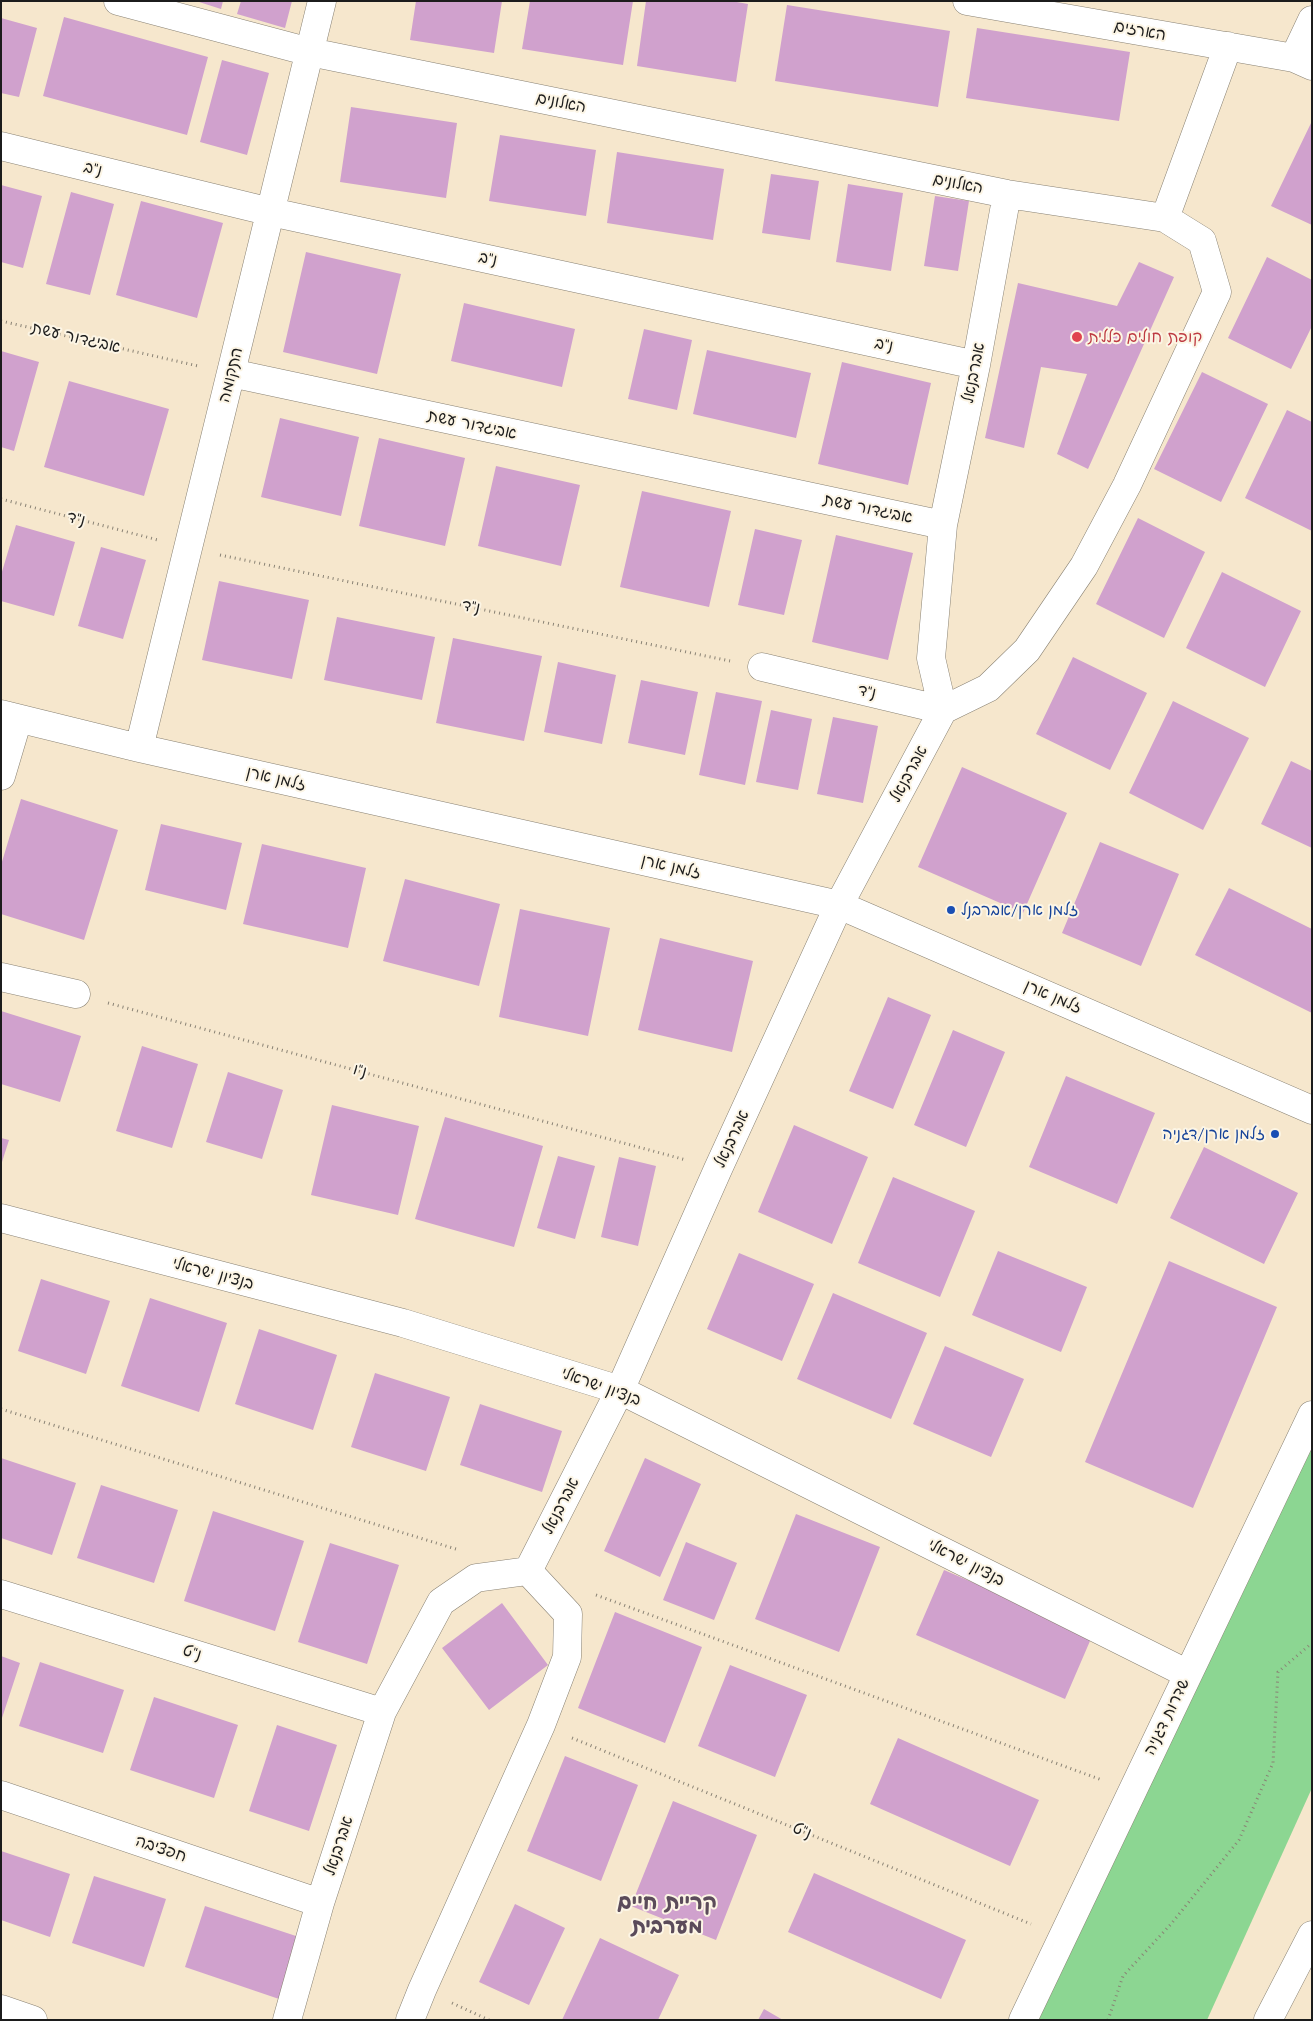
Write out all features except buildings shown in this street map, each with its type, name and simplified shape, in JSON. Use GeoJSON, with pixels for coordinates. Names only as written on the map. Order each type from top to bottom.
{"type":"FeatureCollection","features":[{"type":"Feature","properties":{"kind":"street","name":"האלונים"},"geometry":{"type":"LineString","coordinates":[[118,1],[310,52],[1007,194]]}},
{"type":"Feature","properties":{"kind":"street","name":"התקומה"},"geometry":{"type":"LineString","coordinates":[[139,748],[322,1]]}},
{"type":"Feature","properties":{"kind":"street","name":"הארזים"},"geometry":{"type":"LineString","coordinates":[[967,1],[1228,46],[1303,62]]}},
{"type":"Feature","properties":{"kind":"street"},"geometry":{"type":"LineString","coordinates":[[1303,62],[1312,20]]}},
{"type":"Feature","properties":{"kind":"street"},"geometry":{"type":"LineString","coordinates":[[1165,218],[1228,46]]}},
{"type":"Feature","properties":{"kind":"street","name":"נ\"ב"},"geometry":{"type":"LineString","coordinates":[[1,146],[271,212],[976,365]]}},
{"type":"Feature","properties":{"kind":"street"},"geometry":{"type":"LineString","coordinates":[[943,710],[988,688],[1027,650],[1084,566],[1127,485],[1217,292],[1202,241],[1165,218],[1007,194]]}},
{"type":"Feature","properties":{"kind":"street","name":"אברבנאל"},"geometry":{"type":"LineString","coordinates":[[287,2020],[320,1903],[382,1712],[441,1602],[476,1578],[528,1571],[620,1390],[718,1169],[839,905],[943,710],[931,658],[943,525],[976,365],[1007,194]]}},
{"type":"Feature","properties":{"kind":"street","name":"אביגדור עשת"},"geometry":{"type":"LineString","coordinates":[[231,373],[943,525]]}},
{"type":"Feature","properties":{"kind":"street","name":"נ\"ד"},"geometry":{"type":"LineString","coordinates":[[762,667],[943,710]]}},
{"type":"Feature","properties":{"kind":"street"},"geometry":{"type":"LineString","coordinates":[[1,776],[10,716]]}},
{"type":"Feature","properties":{"kind":"street","name":"זלמן ארן"},"geometry":{"type":"LineString","coordinates":[[10,716],[139,748],[839,905],[1312,1110]]}},
{"type":"Feature","properties":{"kind":"street"},"geometry":{"type":"LineString","coordinates":[[1,977],[76,994]]}},
{"type":"Feature","properties":{"kind":"street","name":"בנציון ישראלי"},"geometry":{"type":"LineString","coordinates":[[1,1218],[403,1323],[620,1390],[1188,1674]]}},
{"type":"Feature","properties":{"kind":"street","name":"שדרות דגניה"},"geometry":{"type":"LineString","coordinates":[[1022,2020],[1312,1415]]}},
{"type":"Feature","properties":{"kind":"street"},"geometry":{"type":"LineString","coordinates":[[410,2020],[541,1725],[567,1656],[568,1614],[528,1571]]}},
{"type":"Feature","properties":{"kind":"street","name":"נ\"ט"},"geometry":{"type":"LineString","coordinates":[[1,1594],[382,1712]]}},
{"type":"Feature","properties":{"kind":"street","name":"חפציבה"},"geometry":{"type":"LineString","coordinates":[[1,1795],[320,1903]]}},
{"type":"Feature","properties":{"kind":"street"},"geometry":{"type":"LineString","coordinates":[[1268,2020],[1312,1935]]}},
{"type":"Feature","properties":{"kind":"street"},"geometry":{"type":"LineString","coordinates":[[1,2009],[33,2020]]}},
{"type":"Feature","properties":{"kind":"path","name":"אביגדור עשת"},"geometry":{"type":"LineString","coordinates":[[1,321],[231,373]]}},
{"type":"Feature","properties":{"kind":"path","name":"נ\"ד"},"geometry":{"type":"LineString","coordinates":[[1,499],[188,548],[762,667]]}},
{"type":"Feature","properties":{"kind":"path","name":"נ\"ו"},"geometry":{"type":"LineString","coordinates":[[76,994],[718,1169]]}},
{"type":"Feature","properties":{"kind":"path"},"geometry":{"type":"LineString","coordinates":[[1108,2020],[1123,1976],[1171,1924],[1239,1840],[1273,1763],[1278,1672],[1312,1643]]}},
{"type":"Feature","properties":{"kind":"path","name":"נ\"ט"},"geometry":{"type":"LineString","coordinates":[[541,1725],[1062,1937]]}},
{"type":"Feature","properties":{"kind":"path"},"geometry":{"type":"LineString","coordinates":[[422,1990],[489,2020]]}},
{"type":"Feature","properties":{"kind":"green space"},"geometry":{"type":"Polygon","coordinates":[[[1312,1447],[1312,1788],[1207,2020],[1038,2020],[1312,1447]]]}},
{"type":"Feature","properties":{"kind":"place","name":"קופת חולים כללית"},"geometry":{"type":"Point","coordinates":[1077,337]}},
{"type":"Feature","properties":{"kind":"place","name":"זלמן ארן/אברבנל"},"geometry":{"type":"Point","coordinates":[951,910]}},
{"type":"Feature","properties":{"kind":"place","name":"זלמן ארן/דגניה"},"geometry":{"type":"Point","coordinates":[1275,1134]}},
{"type":"Feature","properties":{"kind":"district","name":"קריית חיים מערבית"},"geometry":{"type":"Point","coordinates":[667,1915]}}]}
